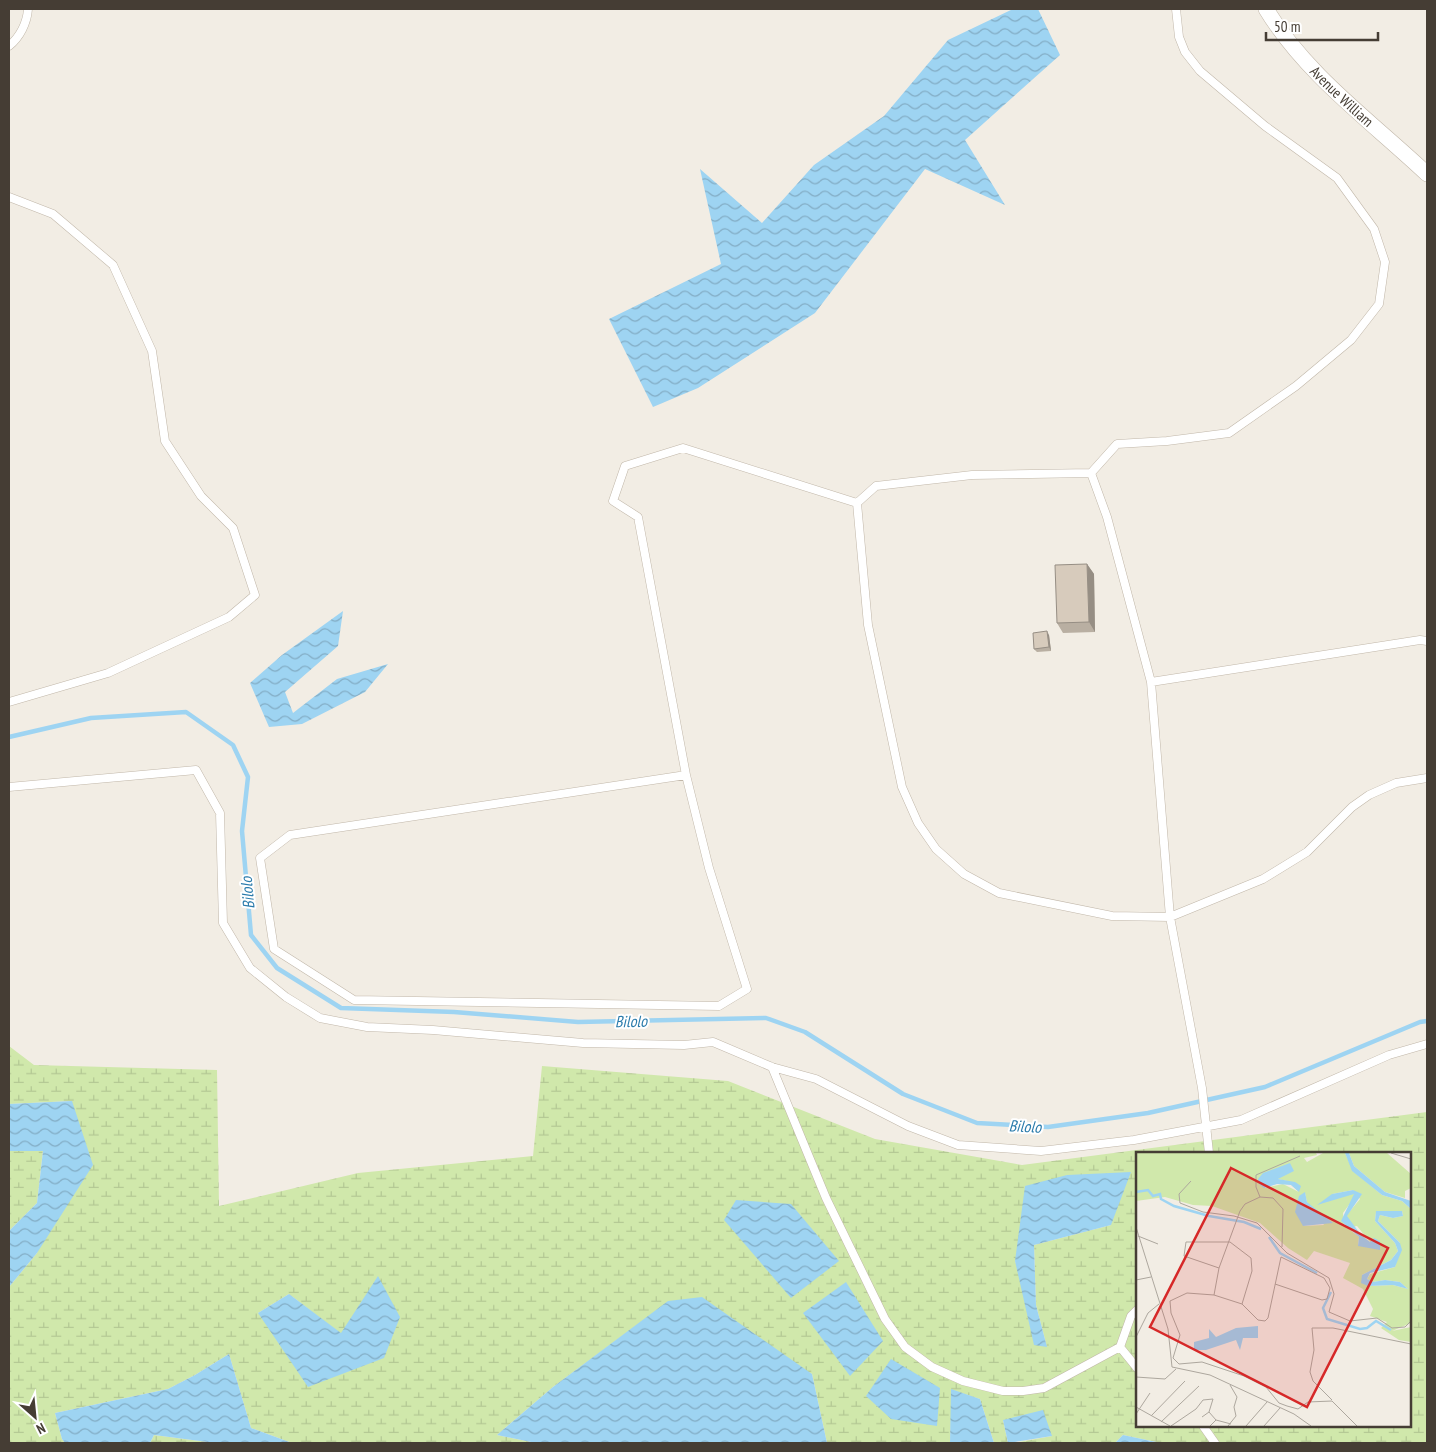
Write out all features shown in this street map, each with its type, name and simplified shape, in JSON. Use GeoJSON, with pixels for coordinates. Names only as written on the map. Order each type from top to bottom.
{"type":"FeatureCollection","features":[{"type":"Feature","properties":{"kind":"street","name":"Avenue William"},"geometry":{"type":"LineString","coordinates":[[1266,9],[1277,26],[1301,55],[1326,81],[1427,174]]}},
{"type":"Feature","properties":{"kind":"lane"},"geometry":{"type":"LineString","coordinates":[[9,46],[17,40],[27,17],[28,9]]}},
{"type":"Feature","properties":{"kind":"lane"},"geometry":{"type":"LineString","coordinates":[[857,503],[876,486],[972,476],[1091,473],[1117,444],[1167,441],[1229,433],[1296,386],[1351,340],[1379,304],[1385,262],[1374,229],[1337,178],[1265,126],[1200,71],[1186,52],[1179,37],[1176,9]]}},
{"type":"Feature","properties":{"kind":"lane"},"geometry":{"type":"LineString","coordinates":[[9,197],[54,214],[113,265],[152,351],[164,441],[200,496],[232,528],[255,595],[229,617],[108,672],[9,702]]}},
{"type":"Feature","properties":{"kind":"lane"},"geometry":{"type":"LineString","coordinates":[[686,775],[290,835],[260,858],[274,949],[354,1000],[719,1006],[747,990],[709,868],[686,775],[638,517],[613,501],[624,466],[682,448],[857,503]]}},
{"type":"Feature","properties":{"kind":"lane"},"geometry":{"type":"LineString","coordinates":[[1091,473],[1107,518],[1151,682],[1170,917],[1202,1088],[1209,1152]]}},
{"type":"Feature","properties":{"kind":"lane"},"geometry":{"type":"LineString","coordinates":[[857,503],[868,625],[902,787],[918,824],[936,849],[964,874],[999,893],[1112,916],[1170,917],[1263,879],[1307,852],[1352,807],[1368,795],[1396,783],[1427,778]]}},
{"type":"Feature","properties":{"kind":"lane"},"geometry":{"type":"LineString","coordinates":[[1151,682],[1420,640],[1427,641]]}},
{"type":"Feature","properties":{"kind":"lane"},"geometry":{"type":"LineString","coordinates":[[9,787],[196,770],[220,813],[223,923],[250,968],[286,997],[320,1018],[367,1028],[433,1030],[583,1043],[684,1045],[713,1042],[772,1067],[816,1079],[908,1126],[958,1144],[1041,1151],[1134,1140],[1241,1120],[1389,1054],[1427,1044]]}},
{"type":"Feature","properties":{"kind":"lane"},"geometry":{"type":"LineString","coordinates":[[772,1067],[826,1198],[885,1319],[904,1347],[932,1367],[963,1381],[1003,1391],[1044,1388],[1120,1347],[1131,1316],[1136,1311]]}},
{"type":"Feature","properties":{"kind":"lane"},"geometry":{"type":"LineString","coordinates":[[1120,1347],[1136,1367]]}},
{"type":"Feature","properties":{"kind":"lane"},"geometry":{"type":"LineString","coordinates":[[1204,1427],[1215,1443]]}},
{"type":"Feature","properties":{"kind":"green space"},"geometry":{"type":"Polygon","coordinates":[[[9,1046],[34,1065],[217,1070],[219,1206],[358,1173],[533,1156],[542,1066],[728,1081],[875,1139],[1022,1165],[1427,1112],[1427,1443],[1161,1443],[1123,1435],[1115,1443],[1013,1443],[1052,1436],[1003,1420],[1008,1443],[994,1443],[980,1399],[952,1390],[950,1443],[827,1443],[812,1374],[668,1302],[553,1387],[497,1435],[536,1443],[292,1443],[251,1428],[229,1354],[168,1389],[55,1413],[62,1439],[65,1443],[9,1443],[9,1287],[37,1253],[72,1101],[9,1104],[9,1046]],[[1067,1175],[1015,1261],[1047,1347],[1036,1305],[1034,1245],[1111,1225],[1067,1175]],[[289,1294],[258,1313],[341,1334],[289,1294]]]}},
{"type":"Feature","properties":{"kind":"green space"},"geometry":{"type":"Polygon","coordinates":[[[43,1150],[37,1203],[9,1231],[9,1151],[43,1150]]]}},
{"type":"Feature","properties":{"kind":"green space"},"geometry":{"type":"Polygon","coordinates":[[[154,1435],[215,1443],[150,1443],[154,1435]]]}},
{"type":"Feature","properties":{"kind":"water"},"geometry":{"type":"Polygon","coordinates":[[[1013,9],[1038,9],[1060,55],[965,140],[1005,205],[925,169],[815,313],[698,388],[653,407],[609,319],[721,264],[700,169],[762,223],[814,165],[884,116],[948,40],[1013,9]]]}},
{"type":"Feature","properties":{"kind":"water"},"geometry":{"type":"Polygon","coordinates":[[[343,611],[338,646],[285,692],[293,713],[337,679],[388,664],[365,692],[302,724],[269,727],[250,683],[282,655],[343,611]]]}},
{"type":"Feature","properties":{"kind":"water"},"geometry":{"type":"Polygon","coordinates":[[[72,1101],[93,1165],[37,1253],[9,1287],[9,1231],[37,1203],[43,1151],[9,1151],[9,1104],[72,1101]]]}},
{"type":"Feature","properties":{"kind":"water"},"geometry":{"type":"Polygon","coordinates":[[[1131,1172],[1111,1225],[1034,1245],[1036,1305],[1047,1347],[1034,1345],[1015,1261],[1025,1186],[1067,1175],[1131,1172]]]}},
{"type":"Feature","properties":{"kind":"water"},"geometry":{"type":"Polygon","coordinates":[[[736,1200],[791,1204],[839,1261],[791,1298],[724,1220],[736,1200]]]}},
{"type":"Feature","properties":{"kind":"water"},"geometry":{"type":"Polygon","coordinates":[[[378,1276],[400,1317],[384,1358],[308,1387],[258,1313],[289,1294],[341,1333],[378,1276]]]}},
{"type":"Feature","properties":{"kind":"water"},"geometry":{"type":"Polygon","coordinates":[[[846,1282],[883,1341],[850,1376],[803,1313],[846,1282]]]}},
{"type":"Feature","properties":{"kind":"water"},"geometry":{"type":"Polygon","coordinates":[[[702,1297],[812,1374],[827,1443],[536,1443],[497,1435],[553,1387],[668,1301],[702,1297]]]}},
{"type":"Feature","properties":{"kind":"water"},"geometry":{"type":"Polygon","coordinates":[[[229,1354],[251,1428],[292,1443],[215,1443],[154,1435],[150,1443],[65,1443],[62,1439],[55,1413],[168,1389],[229,1354]]]}},
{"type":"Feature","properties":{"kind":"water"},"geometry":{"type":"Polygon","coordinates":[[[891,1359],[940,1388],[937,1426],[891,1419],[866,1396],[891,1359]]]}},
{"type":"Feature","properties":{"kind":"water"},"geometry":{"type":"Polygon","coordinates":[[[951,1389],[980,1399],[994,1443],[950,1443],[951,1389]]]}},
{"type":"Feature","properties":{"kind":"water"},"geometry":{"type":"Polygon","coordinates":[[[1043,1410],[1052,1436],[1008,1443],[1003,1420],[1043,1410]]]}},
{"type":"Feature","properties":{"kind":"water"},"geometry":{"type":"Polygon","coordinates":[[[1123,1435],[1161,1443],[1115,1443],[1123,1435]]]}},
{"type":"Feature","properties":{"kind":"building"},"geometry":{"type":"Polygon","coordinates":[[[1087,564],[1089,622],[1057,623],[1055,565],[1087,564]]]}},
{"type":"Feature","properties":{"kind":"building"},"geometry":{"type":"Polygon","coordinates":[[[1047,631],[1049,647],[1034,649],[1033,633],[1047,631]]]}},
{"type":"Feature","properties":{"kind":"waterway","name":"Bilolo"},"geometry":{"type":"LineString","coordinates":[[9,737],[91,718],[186,712],[233,745],[248,777],[242,831],[251,935],[277,968],[341,1008],[454,1012],[578,1022],[766,1018],[805,1032],[903,1094],[977,1123],[1048,1127],[1148,1113],[1265,1087],[1420,1022],[1427,1021]]}}]}
